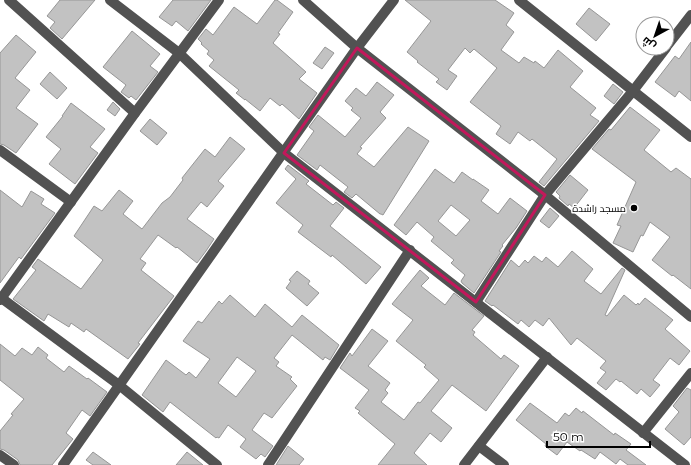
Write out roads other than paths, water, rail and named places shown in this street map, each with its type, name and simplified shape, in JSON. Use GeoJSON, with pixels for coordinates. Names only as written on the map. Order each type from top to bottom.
{"type":"FeatureCollection","features":[{"type":"Feature","properties":{"kind":"street"},"geometry":{"type":"LineString","coordinates":[[8,0],[135,113]]}},
{"type":"Feature","properties":{"kind":"street"},"geometry":{"type":"LineString","coordinates":[[110,0],[179,53],[284,153],[683,464]]}},
{"type":"Feature","properties":{"kind":"street"},"geometry":{"type":"LineString","coordinates":[[217,465],[119,385],[0,298],[219,0]]}},
{"type":"Feature","properties":{"kind":"street"},"geometry":{"type":"LineString","coordinates":[[303,0],[358,48],[545,195],[691,317]]}},
{"type":"Feature","properties":{"kind":"street"},"geometry":{"type":"LineString","coordinates":[[63,465],[358,48],[394,0]]}},
{"type":"Feature","properties":{"kind":"street"},"geometry":{"type":"LineString","coordinates":[[519,0],[691,137]]}},
{"type":"Feature","properties":{"kind":"street"},"geometry":{"type":"LineString","coordinates":[[675,35],[691,15]]}},
{"type":"Feature","properties":{"kind":"street"},"geometry":{"type":"LineString","coordinates":[[476,302],[545,195],[633,91],[659,56]]}},
{"type":"Feature","properties":{"kind":"street"},"geometry":{"type":"LineString","coordinates":[[0,150],[71,202]]}},
{"type":"Feature","properties":{"kind":"street"},"geometry":{"type":"LineString","coordinates":[[268,465],[410,250]]}},
{"type":"Feature","properties":{"kind":"street"},"geometry":{"type":"LineString","coordinates":[[464,465],[547,357]]}},
{"type":"Feature","properties":{"kind":"street"},"geometry":{"type":"LineString","coordinates":[[643,433],[691,373]]}},
{"type":"Feature","properties":{"kind":"street"},"geometry":{"type":"LineString","coordinates":[[479,446],[504,465]]}},
{"type":"Feature","properties":{"kind":"street"},"geometry":{"type":"LineString","coordinates":[[0,455],[14,465]]}},
{"type":"Feature","properties":{"kind":"place","name":"مسجد راشدة"},"geometry":{"type":"Point","coordinates":[634,208]}}]}
